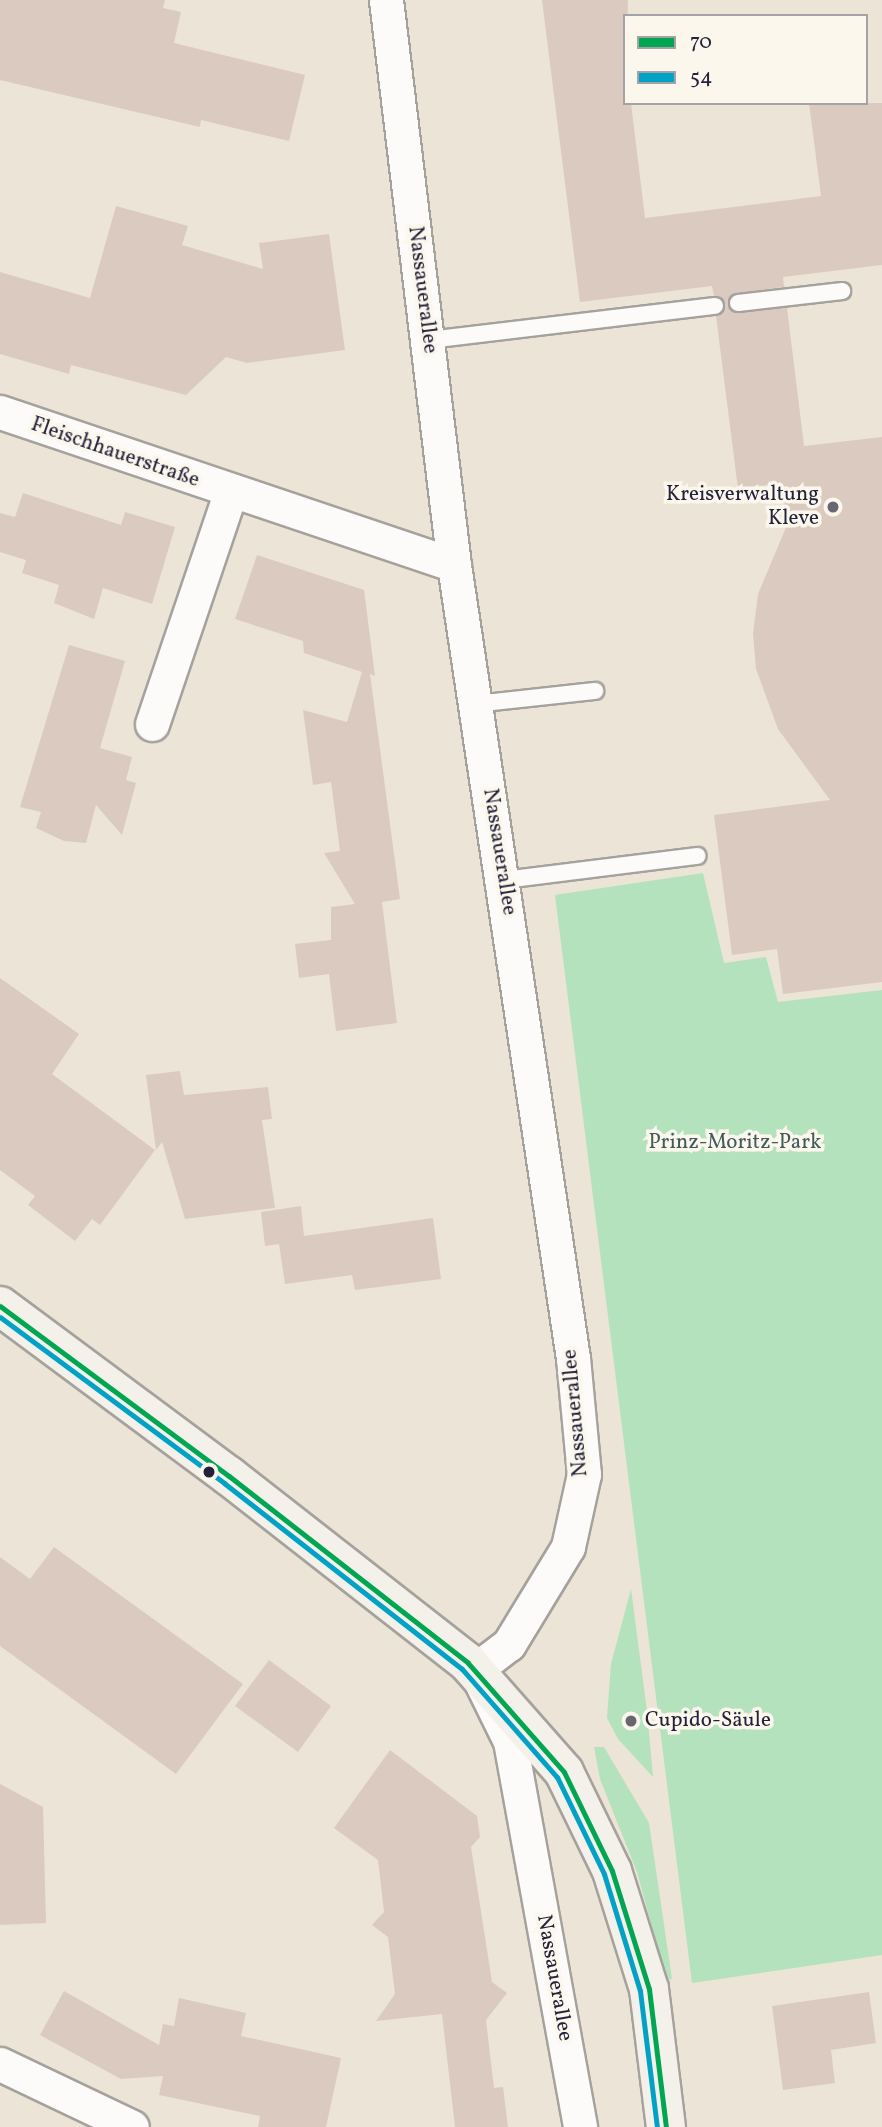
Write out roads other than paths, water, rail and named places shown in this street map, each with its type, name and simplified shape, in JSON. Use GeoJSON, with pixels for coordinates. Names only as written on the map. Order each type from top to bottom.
{"type":"FeatureCollection","features":[{"type":"Feature","properties":{"kind":"main road"},"geometry":{"type":"LineString","coordinates":[[0,1306],[229,1476],[475,1670],[564,1772],[612,1871],[649,1989],[666,2127]]}},
{"type":"Feature","properties":{"kind":"street","name":"Nassauerallee"},"geometry":{"type":"LineString","coordinates":[[386,0],[454,565],[504,880],[573,1359],[584,1474],[568,1547],[509,1644],[475,1670],[510,1741],[580,2127]]}},
{"type":"Feature","properties":{"kind":"street","name":"Fleischhauerstraße"},"geometry":{"type":"LineString","coordinates":[[0,412],[230,493],[454,565]]}},
{"type":"Feature","properties":{"kind":"street"},"geometry":{"type":"LineString","coordinates":[[152,724],[230,493]]}},
{"type":"Feature","properties":{"kind":"street"},"geometry":{"type":"LineString","coordinates":[[0,2064],[81,2116],[132,2127]]}},
{"type":"Feature","properties":{"kind":"lane"},"geometry":{"type":"LineString","coordinates":[[738,303],[842,291]]}},
{"type":"Feature","properties":{"kind":"lane"},"geometry":{"type":"LineString","coordinates":[[429,340],[715,306]]}},
{"type":"Feature","properties":{"kind":"lane"},"geometry":{"type":"LineString","coordinates":[[475,704],[595,691]]}},
{"type":"Feature","properties":{"kind":"lane"},"geometry":{"type":"LineString","coordinates":[[504,880],[698,856]]}},
{"type":"Feature","properties":{"kind":"place","name":"Kreisverwaltung Kleve"},"geometry":{"type":"Point","coordinates":[833,507]}},
{"type":"Feature","properties":{"kind":"place","name":"Cupido-Säule"},"geometry":{"type":"Point","coordinates":[631,1721]}},
{"type":"Feature","properties":{"kind":"park label","name":"Prinz-Moritz-Park"},"geometry":{"type":"Point","coordinates":[735,1143]}}]}
